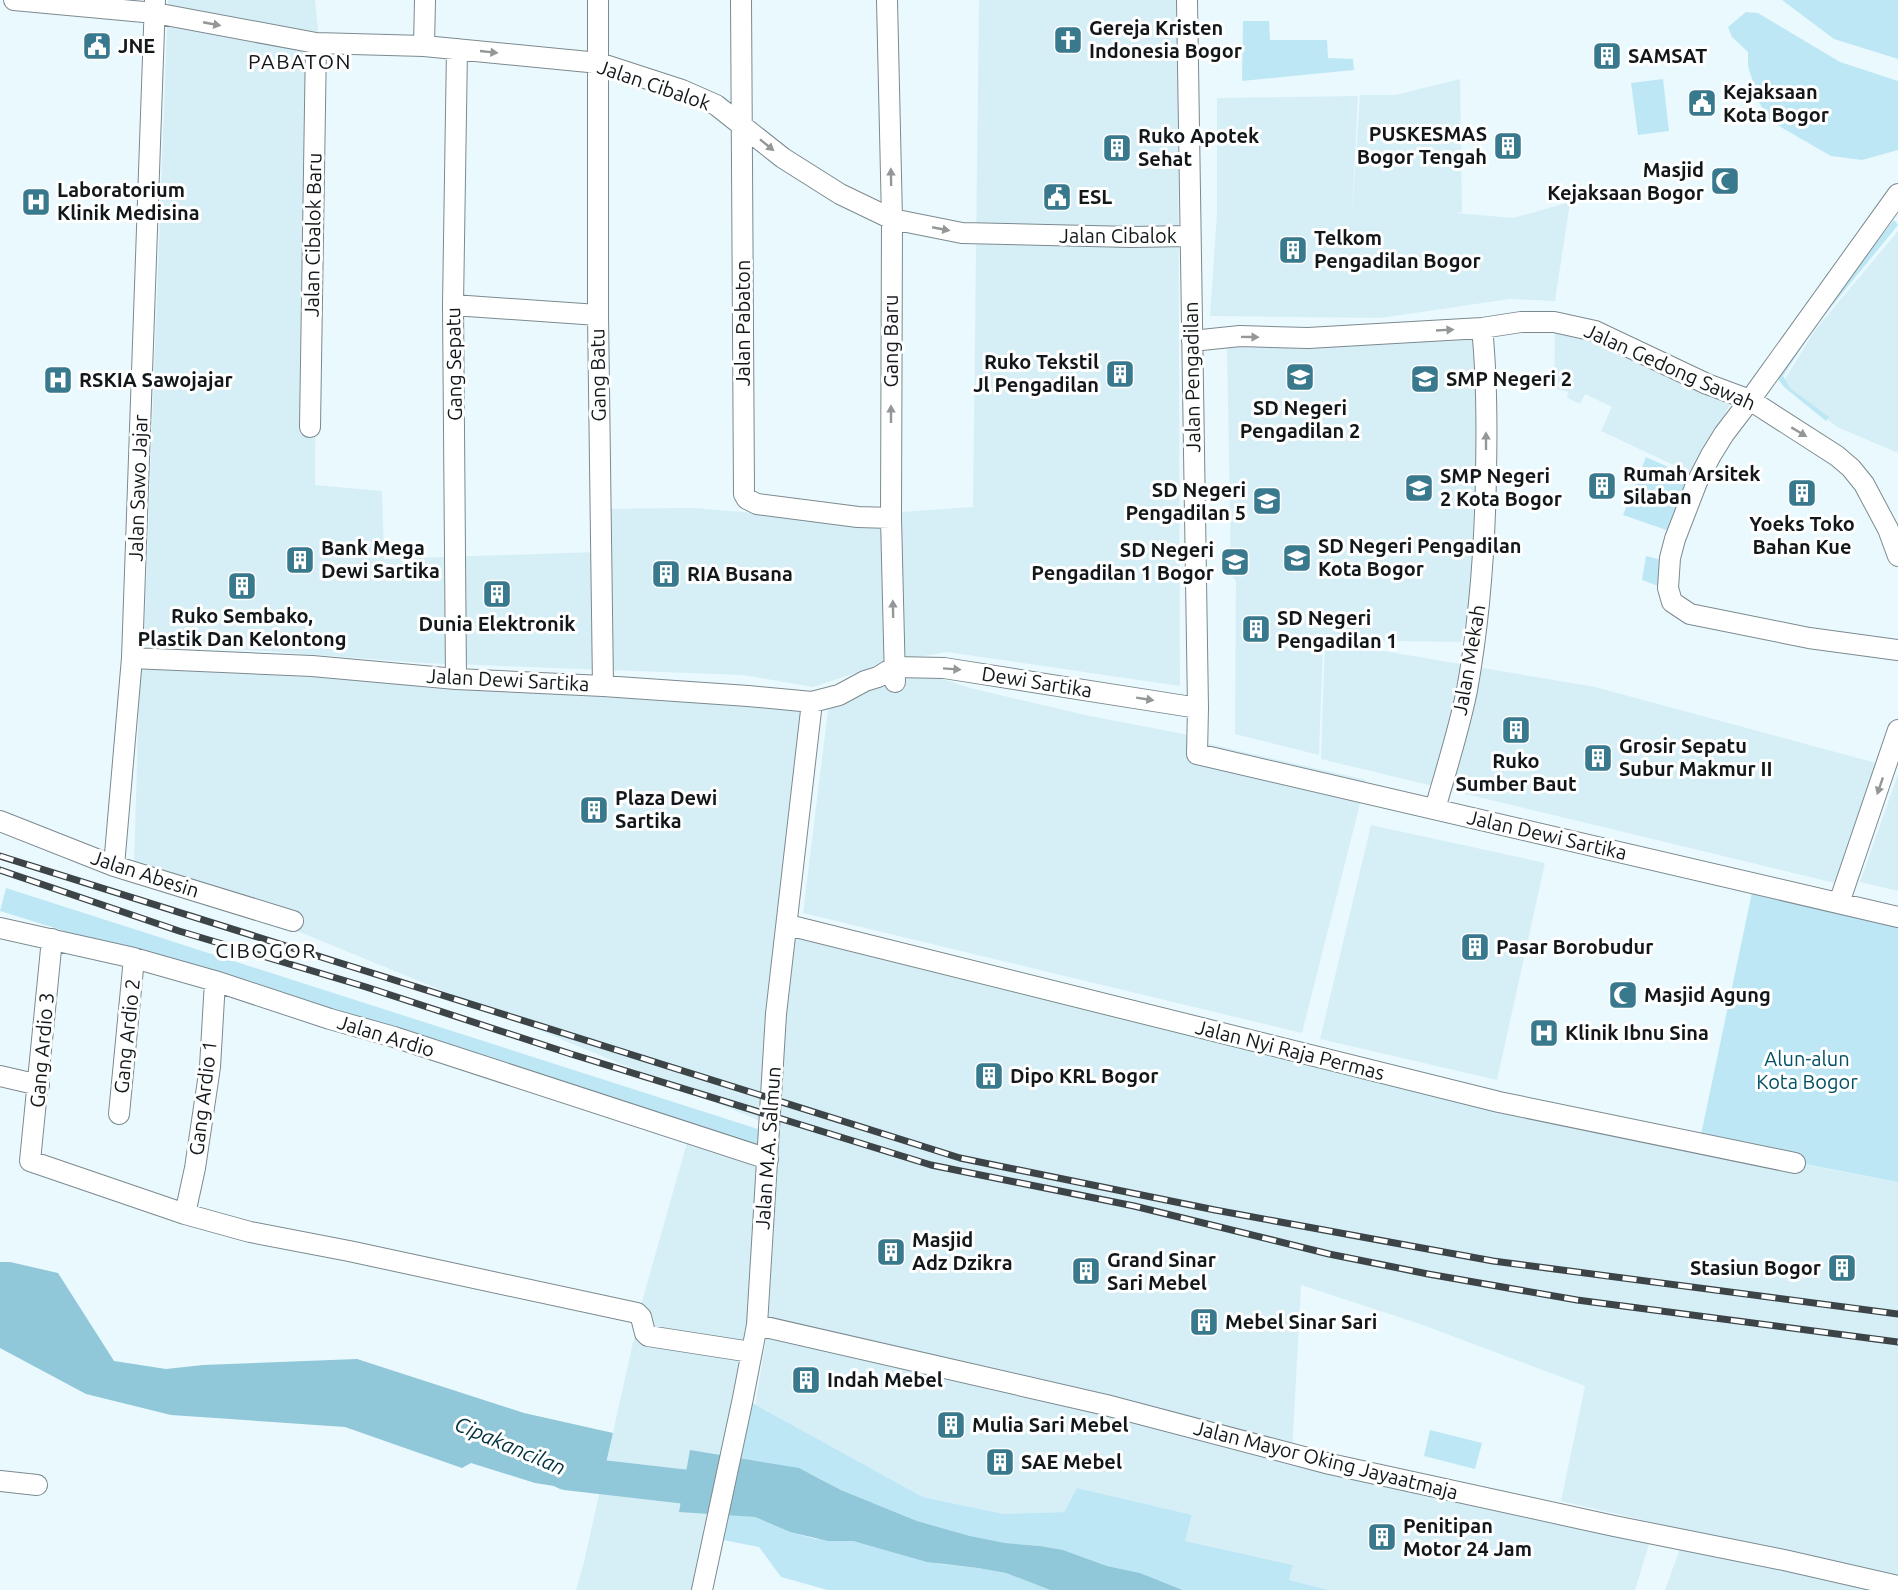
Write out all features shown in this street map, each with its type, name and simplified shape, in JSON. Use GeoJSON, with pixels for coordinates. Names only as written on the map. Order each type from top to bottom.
{"type":"FeatureCollection","features":[{"type":"Feature","properties":{"kind":"street","name":"Jalan Cibalok"},"geometry":{"type":"LineString","coordinates":[[14,0],[155,7],[316,43],[424,46],[599,63],[716,105],[783,158],[840,194],[892,219],[962,233],[1190,236]]}},
{"type":"Feature","properties":{"kind":"street"},"geometry":{"type":"LineString","coordinates":[[424,46],[426,0]]}},
{"type":"Feature","properties":{"kind":"street","name":"Gang Batu"},"geometry":{"type":"LineString","coordinates":[[598,0],[598,315],[603,686]]}},
{"type":"Feature","properties":{"kind":"street","name":"Jalan Pabaton"},"geometry":{"type":"LineString","coordinates":[[741,0],[744,494],[747,499],[757,504],[858,517],[891,518]]}},
{"type":"Feature","properties":{"kind":"street","name":"Gang Baru"},"geometry":{"type":"LineString","coordinates":[[887,0],[892,219],[889,676]]}},
{"type":"Feature","properties":{"kind":"street","name":"Jalan Pengadilan"},"geometry":{"type":"LineString","coordinates":[[1187,0],[1197,754]]}},
{"type":"Feature","properties":{"kind":"street","name":"Jalan Sawo Jajar"},"geometry":{"type":"LineString","coordinates":[[114,866],[132,658],[155,7]]}},
{"type":"Feature","properties":{"kind":"street","name":"Jalan Cibalok Baru"},"geometry":{"type":"LineString","coordinates":[[310,427],[316,43]]}},
{"type":"Feature","properties":{"kind":"street","name":"Gang Sepatu"},"geometry":{"type":"LineString","coordinates":[[456,679],[453,305],[457,49]]}},
{"type":"Feature","properties":{"kind":"street"},"geometry":{"type":"LineString","coordinates":[[1898,194],[1724,434],[1697,482],[1675,539],[1670,558],[1668,588],[1672,602],[1690,614],[1809,638],[1898,650]]}},
{"type":"Feature","properties":{"kind":"street"},"geometry":{"type":"LineString","coordinates":[[453,305],[598,315]]}},
{"type":"Feature","properties":{"kind":"street","name":"Jalan Gedong Sawah"},"geometry":{"type":"LineString","coordinates":[[1192,341],[1240,336],[1308,338],[1482,328],[1521,322],[1554,322],[1580,327],[1607,336],[1707,384],[1750,400],[1828,451],[1851,468],[1864,484],[1888,529],[1898,556]]}},
{"type":"Feature","properties":{"kind":"street","name":"Jalan Mekah"},"geometry":{"type":"LineString","coordinates":[[1435,809],[1466,693],[1479,610],[1485,523],[1486,443],[1486,366],[1482,328]]}},
{"type":"Feature","properties":{"kind":"street","name":"Jalan Dewi Sartika"},"geometry":{"type":"LineString","coordinates":[[132,658],[312,666],[456,679],[603,686],[812,702],[839,695],[889,676]]}},
{"type":"Feature","properties":{"kind":"street","name":"Dewi Sartika"},"geometry":{"type":"LineString","coordinates":[[889,676],[961,670],[1198,708]]}},
{"type":"Feature","properties":{"kind":"street","name":"Jalan M.A. Salmun"},"geometry":{"type":"LineString","coordinates":[[703,1586],[757,1325],[776,1014],[812,702]]}},
{"type":"Feature","properties":{"kind":"street"},"geometry":{"type":"LineString","coordinates":[[1839,903],[1898,730]]}},
{"type":"Feature","properties":{"kind":"street","name":"Jalan Dewi Sartika"},"geometry":{"type":"LineString","coordinates":[[1197,754],[1898,917]]}},
{"type":"Feature","properties":{"kind":"street","name":"Jalan Abesin"},"geometry":{"type":"LineString","coordinates":[[0,821],[114,866],[293,921]]}},
{"type":"Feature","properties":{"kind":"street","name":"Jalan Nyi Raja Permas"},"geometry":{"type":"LineString","coordinates":[[788,925],[1499,1102],[1795,1163]]}},
{"type":"Feature","properties":{"kind":"street","name":"Jalan Ardio"},"geometry":{"type":"LineString","coordinates":[[0,928],[134,958],[215,981],[768,1159]]}},
{"type":"Feature","properties":{"kind":"street","name":"Gang Ardio 3"},"geometry":{"type":"LineString","coordinates":[[52,939],[30,1161],[185,1214]]}},
{"type":"Feature","properties":{"kind":"street","name":"Gang Ardio 2"},"geometry":{"type":"LineString","coordinates":[[119,1114],[134,958]]}},
{"type":"Feature","properties":{"kind":"street","name":"Gang Ardio 1"},"geometry":{"type":"LineString","coordinates":[[185,1214],[195,1168],[210,1067],[215,981]]}},
{"type":"Feature","properties":{"kind":"street"},"geometry":{"type":"LineString","coordinates":[[0,1076],[39,1085]]}},
{"type":"Feature","properties":{"kind":"street"},"geometry":{"type":"LineString","coordinates":[[185,1214],[250,1232],[637,1313],[641,1317],[648,1336],[751,1352]]}},
{"type":"Feature","properties":{"kind":"street","name":"Jalan Mayor Oking Jayaatmaja"},"geometry":{"type":"LineString","coordinates":[[757,1325],[1106,1405],[1330,1464],[1898,1586]]}},
{"type":"Feature","properties":{"kind":"street"},"geometry":{"type":"LineString","coordinates":[[0,1481],[37,1485]]}},
{"type":"Feature","properties":{"kind":"shaded area"},"geometry":{"type":"Polygon","coordinates":[[[168,0],[315,0],[318,30],[315,485],[382,491],[384,559],[597,552],[596,509],[693,508],[815,518],[973,507],[979,0],[1178,0],[1180,686],[947,652],[889,662],[813,687],[743,675],[423,663],[144,642],[168,0]]]}},
{"type":"Feature","properties":{"kind":"shaded area"},"geometry":{"type":"Polygon","coordinates":[[[1460,79],[1462,212],[1456,213],[1513,218],[1570,202],[1555,301],[1510,299],[1380,318],[1210,316],[1217,214],[1217,98],[1358,96],[1352,214],[1360,95],[1395,95],[1460,79]]]}},
{"type":"Feature","properties":{"kind":"shaded area"},"geometry":{"type":"Polygon","coordinates":[[[1898,231],[1898,453],[1837,427],[1786,386],[1785,379],[1815,330],[1898,231]]]}},
{"type":"Feature","properties":{"kind":"shaded area"},"geometry":{"type":"Polygon","coordinates":[[[1555,323],[1646,353],[1730,404],[1695,475],[1601,431],[1612,407],[1585,394],[1580,404],[1567,398],[1568,392],[1554,388],[1555,323]]]}},
{"type":"Feature","properties":{"kind":"shaded area"},"geometry":{"type":"Polygon","coordinates":[[[1474,334],[1477,474],[1469,608],[1461,642],[1323,640],[1319,755],[1235,734],[1236,581],[1231,575],[1227,347],[1474,334]]]}},
{"type":"Feature","properties":{"kind":"shaded area"},"geometry":{"type":"Polygon","coordinates":[[[1325,641],[1595,687],[1880,764],[1839,884],[1321,759],[1325,641]]]}},
{"type":"Feature","properties":{"kind":"shaded area"},"geometry":{"type":"Polygon","coordinates":[[[140,665],[753,698],[806,710],[765,1123],[134,864],[140,665]]]}},
{"type":"Feature","properties":{"kind":"shaded area"},"geometry":{"type":"Polygon","coordinates":[[[907,667],[970,688],[1085,715],[1189,735],[1196,741],[1366,780],[1302,1033],[803,913],[830,694],[907,667]]]}},
{"type":"Feature","properties":{"kind":"shaded area"},"geometry":{"type":"Polygon","coordinates":[[[1898,774],[1898,891],[1860,882],[1898,774]]]}},
{"type":"Feature","properties":{"kind":"shaded area","name":"Pasar Borobudur"},"geometry":{"type":"Polygon","coordinates":[[[1371,825],[1545,863],[1497,1080],[1320,1039],[1371,825]]]}},
{"type":"Feature","properties":{"kind":"shaded area","name":"Stasiun Bogor"},"geometry":{"type":"Polygon","coordinates":[[[788,925],[1795,1163],[1898,1182],[1898,1579],[1561,1501],[1585,1386],[1423,1325],[1301,1285],[1292,1454],[1650,1541],[1635,1590],[1329,1590],[1289,1580],[1293,1565],[1185,1541],[1192,1516],[1077,1488],[1064,1512],[1004,1514],[923,1497],[755,1405],[768,1328],[778,1156],[769,1154],[788,925]]]}},
{"type":"Feature","properties":{"kind":"shaded area"},"geometry":{"type":"Polygon","coordinates":[[[690,1132],[768,1159],[757,1325],[703,1590],[576,1590],[643,1298],[690,1132]]]}},
{"type":"Feature","properties":{"kind":"shaded area"},"geometry":{"type":"Polygon","coordinates":[[[1683,1540],[1898,1590],[1665,1590],[1683,1540]]]}},
{"type":"Feature","properties":{"kind":"green space"},"geometry":{"type":"Polygon","coordinates":[[[1782,0],[1898,0],[1898,59],[1834,39],[1782,0]]]}},
{"type":"Feature","properties":{"kind":"green space"},"geometry":{"type":"Polygon","coordinates":[[[1746,12],[1758,13],[1840,62],[1898,81],[1898,150],[1862,160],[1831,156],[1770,121],[1759,102],[1748,66],[1748,52],[1732,37],[1728,27],[1746,12]]]}},
{"type":"Feature","properties":{"kind":"green space"},"geometry":{"type":"Polygon","coordinates":[[[1243,21],[1269,21],[1270,40],[1327,40],[1328,58],[1353,59],[1354,70],[1242,81],[1243,21]]]}},
{"type":"Feature","properties":{"kind":"green space"},"geometry":{"type":"Polygon","coordinates":[[[1663,79],[1669,131],[1638,135],[1631,83],[1663,79]]]}},
{"type":"Feature","properties":{"kind":"green space"},"geometry":{"type":"Polygon","coordinates":[[[1894,220],[1898,225],[1814,328],[1783,376],[1790,388],[1829,417],[1826,421],[1784,387],[1778,379],[1780,372],[1810,325],[1894,220]]]}},
{"type":"Feature","properties":{"kind":"green space"},"geometry":{"type":"Polygon","coordinates":[[[1646,457],[1690,477],[1672,532],[1623,515],[1646,457]]]}},
{"type":"Feature","properties":{"kind":"green space"},"geometry":{"type":"Polygon","coordinates":[[[1646,556],[1665,561],[1661,587],[1642,580],[1646,556]]]}},
{"type":"Feature","properties":{"kind":"green space","name":"Alun-alun Kota Bogor"},"geometry":{"type":"Polygon","coordinates":[[[1754,883],[1898,917],[1898,1182],[1699,1144],[1754,883]]]}},
{"type":"Feature","properties":{"kind":"green space"},"geometry":{"type":"Polygon","coordinates":[[[6,888],[767,1132],[767,1150],[0,911],[6,888]]]}},
{"type":"Feature","properties":{"kind":"green space"},"geometry":{"type":"Polygon","coordinates":[[[743,1398],[923,1497],[1004,1514],[1064,1512],[1077,1488],[1192,1515],[1185,1541],[1293,1565],[1289,1580],[1329,1590],[1184,1590],[1140,1573],[1107,1566],[1063,1550],[1005,1543],[917,1521],[841,1490],[809,1473],[730,1457],[743,1398]]]}},
{"type":"Feature","properties":{"kind":"green space"},"geometry":{"type":"Polygon","coordinates":[[[1430,1430],[1482,1443],[1475,1469],[1424,1456],[1430,1430]]]}},
{"type":"Feature","properties":{"kind":"green space"},"geometry":{"type":"Polygon","coordinates":[[[718,1514],[755,1517],[790,1532],[816,1539],[853,1541],[940,1564],[1006,1573],[1050,1590],[828,1590],[781,1577],[759,1547],[713,1538],[718,1514]]]}},
{"type":"Feature","properties":{"kind":"water"},"geometry":{"type":"Polygon","coordinates":[[[0,1262],[10,1262],[58,1273],[114,1361],[166,1369],[203,1365],[357,1359],[524,1413],[613,1433],[599,1493],[535,1483],[471,1463],[462,1468],[345,1427],[171,1415],[86,1394],[0,1348],[0,1262]]]}},
{"type":"Feature","properties":{"kind":"water"},"geometry":{"type":"Polygon","coordinates":[[[690,1450],[799,1468],[841,1490],[917,1521],[1005,1543],[1063,1550],[1107,1566],[1140,1573],[1183,1590],[1050,1590],[1006,1573],[927,1562],[853,1541],[828,1541],[790,1532],[755,1517],[679,1512],[690,1450]]]}},
{"type":"Feature","properties":{"kind":"waterway","name":"Cipakancilan"},"geometry":{"type":"LineString","coordinates":[[558,1469],[566,1473],[731,1492]]}},
{"type":"Feature","properties":{"kind":"railway"},"geometry":{"type":"LineString","coordinates":[[0,856],[960,1158],[1215,1210],[1493,1261],[1898,1314]]}},
{"type":"Feature","properties":{"kind":"railway"},"geometry":{"type":"LineString","coordinates":[[0,870],[179,931],[366,987],[571,1054],[931,1165],[1134,1206],[1329,1254],[1428,1274],[1577,1300],[1898,1342]]}},
{"type":"Feature","properties":{"kind":"place","name":"Gereja Kristen Indonesia Bogor"},"geometry":{"type":"Point","coordinates":[1068,40]}},
{"type":"Feature","properties":{"kind":"place","name":"JNE"},"geometry":{"type":"Point","coordinates":[97,46]}},
{"type":"Feature","properties":{"kind":"place","name":"SAMSAT"},"geometry":{"type":"Point","coordinates":[1607,56]}},
{"type":"Feature","properties":{"kind":"place","name":"Kejaksaan Kota Bogor"},"geometry":{"type":"Point","coordinates":[1702,103]}},
{"type":"Feature","properties":{"kind":"place","name":"PUSKESMAS Bogor Tengah"},"geometry":{"type":"Point","coordinates":[1508,146]}},
{"type":"Feature","properties":{"kind":"place","name":"Ruko Apotek Sehat"},"geometry":{"type":"Point","coordinates":[1117,148]}},
{"type":"Feature","properties":{"kind":"place","name":"Masjid Kejaksaan Bogor"},"geometry":{"type":"Point","coordinates":[1725,181]}},
{"type":"Feature","properties":{"kind":"place","name":"ESL"},"geometry":{"type":"Point","coordinates":[1057,197]}},
{"type":"Feature","properties":{"kind":"place","name":"Laboratorium Klinik Medisina"},"geometry":{"type":"Point","coordinates":[36,202]}},
{"type":"Feature","properties":{"kind":"place","name":"Telkom Pengadilan Bogor"},"geometry":{"type":"Point","coordinates":[1293,250]}},
{"type":"Feature","properties":{"kind":"place","name":"Ruko Tekstil Jl Pengadilan"},"geometry":{"type":"Point","coordinates":[1120,374]}},
{"type":"Feature","properties":{"kind":"place","name":"SD Negeri Pengadilan 2"},"geometry":{"type":"Point","coordinates":[1300,377]}},
{"type":"Feature","properties":{"kind":"place","name":"SMP Negeri 2"},"geometry":{"type":"Point","coordinates":[1425,379]}},
{"type":"Feature","properties":{"kind":"place","name":"RSKIA Sawojajar"},"geometry":{"type":"Point","coordinates":[58,380]}},
{"type":"Feature","properties":{"kind":"place","name":"Rumah Arsitek Silaban"},"geometry":{"type":"Point","coordinates":[1602,486]}},
{"type":"Feature","properties":{"kind":"place","name":"SMP Negeri 2 Kota Bogor"},"geometry":{"type":"Point","coordinates":[1419,488]}},
{"type":"Feature","properties":{"kind":"place","name":"Yoeks Toko Bahan Kue"},"geometry":{"type":"Point","coordinates":[1802,493]}},
{"type":"Feature","properties":{"kind":"place","name":"SD Negeri Pengadilan 5"},"geometry":{"type":"Point","coordinates":[1267,501]}},
{"type":"Feature","properties":{"kind":"place","name":"SD Negeri Pengadilan Kota Bogor"},"geometry":{"type":"Point","coordinates":[1297,558]}},
{"type":"Feature","properties":{"kind":"place","name":"Bank Mega Dewi Sartika"},"geometry":{"type":"Point","coordinates":[300,560]}},
{"type":"Feature","properties":{"kind":"place","name":"SD Negeri Pengadilan 1 Bogor"},"geometry":{"type":"Point","coordinates":[1235,562]}},
{"type":"Feature","properties":{"kind":"place","name":"RIA Busana"},"geometry":{"type":"Point","coordinates":[666,574]}},
{"type":"Feature","properties":{"kind":"place","name":"Ruko Sembako, Plastik Dan Kelontong"},"geometry":{"type":"Point","coordinates":[242,586]}},
{"type":"Feature","properties":{"kind":"place","name":"Dunia Elektronik"},"geometry":{"type":"Point","coordinates":[497,594]}},
{"type":"Feature","properties":{"kind":"place","name":"SD Negeri Pengadilan 1"},"geometry":{"type":"Point","coordinates":[1256,629]}},
{"type":"Feature","properties":{"kind":"place","name":"Ruko Sumber Baut"},"geometry":{"type":"Point","coordinates":[1516,730]}},
{"type":"Feature","properties":{"kind":"place","name":"Grosir Sepatu Subur Makmur II"},"geometry":{"type":"Point","coordinates":[1598,758]}},
{"type":"Feature","properties":{"kind":"place","name":"Plaza Dewi Sartika"},"geometry":{"type":"Point","coordinates":[594,810]}},
{"type":"Feature","properties":{"kind":"place","name":"Pasar Borobudur"},"geometry":{"type":"Point","coordinates":[1475,947]}},
{"type":"Feature","properties":{"kind":"place","name":"Masjid Agung"},"geometry":{"type":"Point","coordinates":[1623,995]}},
{"type":"Feature","properties":{"kind":"place","name":"Klinik Ibnu Sina"},"geometry":{"type":"Point","coordinates":[1544,1033]}},
{"type":"Feature","properties":{"kind":"place","name":"Dipo KRL Bogor"},"geometry":{"type":"Point","coordinates":[989,1076]}},
{"type":"Feature","properties":{"kind":"place","name":"Masjid Adz Dzikra"},"geometry":{"type":"Point","coordinates":[891,1252]}},
{"type":"Feature","properties":{"kind":"place","name":"Stasiun Bogor"},"geometry":{"type":"Point","coordinates":[1842,1268]}},
{"type":"Feature","properties":{"kind":"place","name":"Grand Sinar Sari Mebel"},"geometry":{"type":"Point","coordinates":[1086,1271]}},
{"type":"Feature","properties":{"kind":"place","name":"Mebel Sinar Sari"},"geometry":{"type":"Point","coordinates":[1204,1322]}},
{"type":"Feature","properties":{"kind":"place","name":"Indah Mebel"},"geometry":{"type":"Point","coordinates":[806,1380]}},
{"type":"Feature","properties":{"kind":"place","name":"Mulia Sari Mebel"},"geometry":{"type":"Point","coordinates":[951,1425]}},
{"type":"Feature","properties":{"kind":"place","name":"SAE Mebel"},"geometry":{"type":"Point","coordinates":[1000,1462]}},
{"type":"Feature","properties":{"kind":"place","name":"Penitipan Motor 24 Jam"},"geometry":{"type":"Point","coordinates":[1382,1537]}},
{"type":"Feature","properties":{"kind":"district","name":"PABATON"},"geometry":{"type":"Point","coordinates":[300,62]}},
{"type":"Feature","properties":{"kind":"district","name":"CIBOGOR"},"geometry":{"type":"Point","coordinates":[266,951]}}]}
